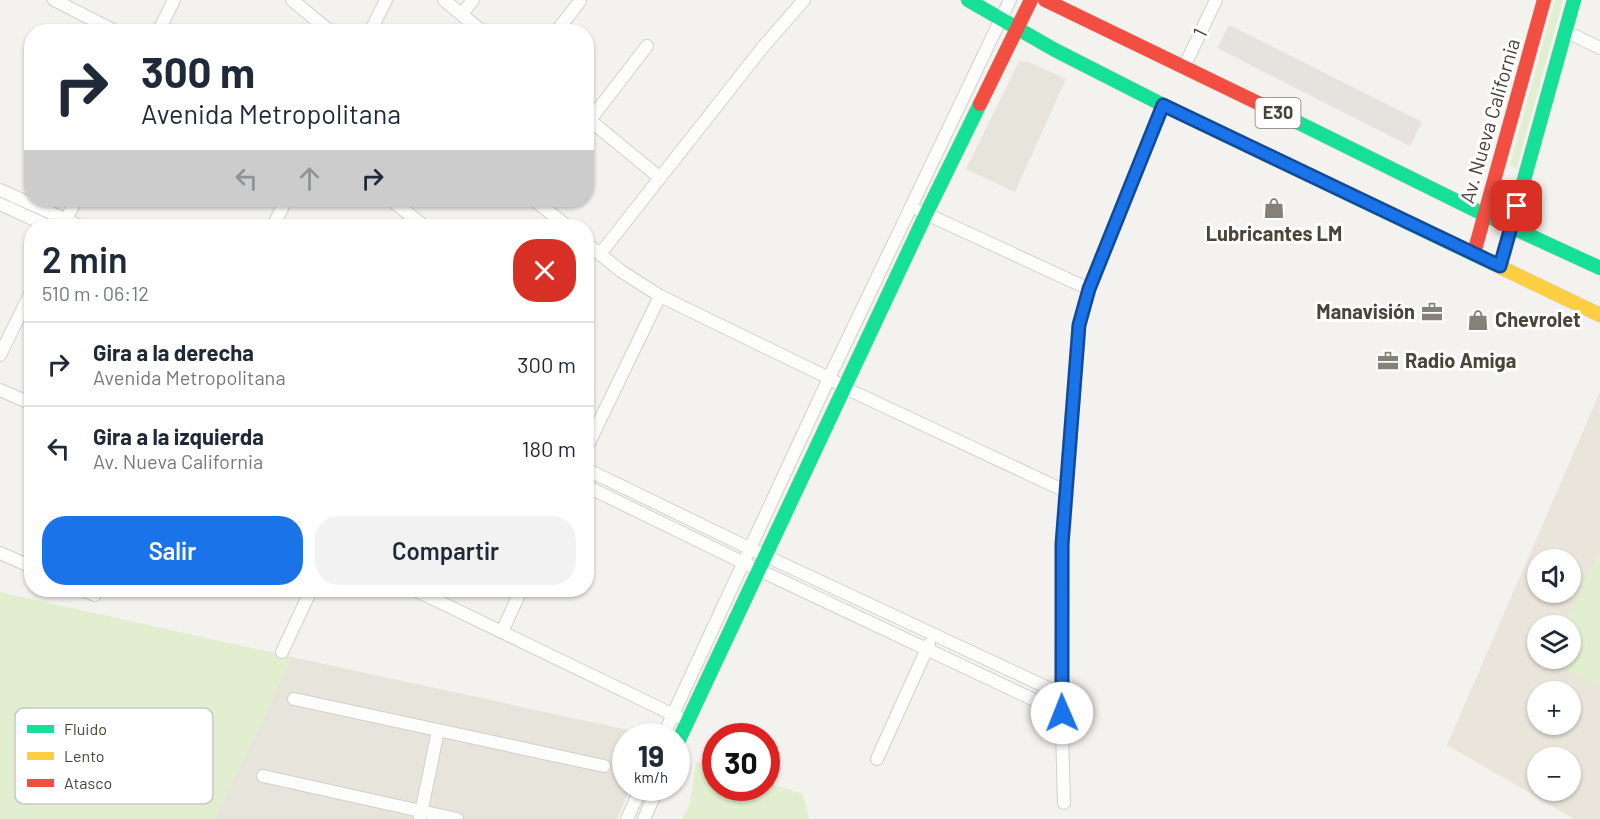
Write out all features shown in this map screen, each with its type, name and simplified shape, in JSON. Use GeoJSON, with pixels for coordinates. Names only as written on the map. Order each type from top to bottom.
{"type":"FeatureCollection","features":[{"type":"Feature","properties":{"kind":"main road","name":"E30"},"geometry":{"type":"LineString","coordinates":[[968,0],[1016,29],[1163,105],[1600,315]]}},
{"type":"Feature","properties":{"kind":"main road"},"geometry":{"type":"LineString","coordinates":[[687,722],[926,214],[1031,0]]}},
{"type":"Feature","properties":{"kind":"main road","name":"E30"},"geometry":{"type":"LineString","coordinates":[[1045,0],[1485,215],[1600,268]]}},
{"type":"Feature","properties":{"kind":"main road","name":"Av. Nueva California"},"geometry":{"type":"LineString","coordinates":[[1474,253],[1544,0]]}},
{"type":"Feature","properties":{"kind":"main road"},"geometry":{"type":"LineString","coordinates":[[1500,266],[1574,0]]}},
{"type":"Feature","properties":{"kind":"street"},"geometry":{"type":"LineString","coordinates":[[54,0],[101,24]]}},
{"type":"Feature","properties":{"kind":"street"},"geometry":{"type":"LineString","coordinates":[[162,24],[174,0]]}},
{"type":"Feature","properties":{"kind":"street"},"geometry":{"type":"LineString","coordinates":[[292,0],[321,24]]}},
{"type":"Feature","properties":{"kind":"street"},"geometry":{"type":"LineString","coordinates":[[374,24],[386,0]]}},
{"type":"Feature","properties":{"kind":"street"},"geometry":{"type":"LineString","coordinates":[[444,0],[474,24]]}},
{"type":"Feature","properties":{"kind":"street"},"geometry":{"type":"LineString","coordinates":[[462,14],[473,0]]}},
{"type":"Feature","properties":{"kind":"street"},"geometry":{"type":"LineString","coordinates":[[600,254],[763,47],[804,0]]}},
{"type":"Feature","properties":{"kind":"street"},"geometry":{"type":"LineString","coordinates":[[668,723],[829,378],[1010,0]]}},
{"type":"Feature","properties":{"kind":"street","name":"1"},"geometry":{"type":"LineString","coordinates":[[1184,67],[1216,0]]}},
{"type":"Feature","properties":{"kind":"street"},"geometry":{"type":"LineString","coordinates":[[562,24],[580,1]]}},
{"type":"Feature","properties":{"kind":"street"},"geometry":{"type":"LineString","coordinates":[[1565,32],[1600,48]]}},
{"type":"Feature","properties":{"kind":"street"},"geometry":{"type":"LineString","coordinates":[[594,112],[647,46]]}},
{"type":"Feature","properties":{"kind":"street"},"geometry":{"type":"LineString","coordinates":[[1064,803],[1061,694],[1062,544],[1079,325],[1089,289],[1163,105]]}},
{"type":"Feature","properties":{"kind":"street"},"geometry":{"type":"LineString","coordinates":[[594,124],[659,177]]}},
{"type":"Feature","properties":{"kind":"street"},"geometry":{"type":"LineString","coordinates":[[0,190],[24,202]]}},
{"type":"Feature","properties":{"kind":"street"},"geometry":{"type":"LineString","coordinates":[[0,204],[33,219]]}},
{"type":"Feature","properties":{"kind":"street"},"geometry":{"type":"LineString","coordinates":[[33,207],[56,219]]}},
{"type":"Feature","properties":{"kind":"street"},"geometry":{"type":"LineString","coordinates":[[400,207],[415,219]]}},
{"type":"Feature","properties":{"kind":"street"},"geometry":{"type":"LineString","coordinates":[[543,207],[558,219]]}},
{"type":"Feature","properties":{"kind":"street"},"geometry":{"type":"LineString","coordinates":[[910,207],[1089,289]]}},
{"type":"Feature","properties":{"kind":"street"},"geometry":{"type":"LineString","coordinates":[[594,249],[627,275],[660,296],[829,378],[845,388],[1065,491]]}},
{"type":"Feature","properties":{"kind":"street"},"geometry":{"type":"LineString","coordinates":[[594,432],[660,296]]}},
{"type":"Feature","properties":{"kind":"street"},"geometry":{"type":"LineString","coordinates":[[0,355],[24,306]]}},
{"type":"Feature","properties":{"kind":"street"},"geometry":{"type":"LineString","coordinates":[[0,390],[24,400]]}},
{"type":"Feature","properties":{"kind":"street"},"geometry":{"type":"LineString","coordinates":[[594,473],[765,556],[1061,694]]}},
{"type":"Feature","properties":{"kind":"street"},"geometry":{"type":"LineString","coordinates":[[594,490],[1062,713]]}},
{"type":"Feature","properties":{"kind":"street"},"geometry":{"type":"LineString","coordinates":[[0,552],[24,563]]}},
{"type":"Feature","properties":{"kind":"street"},"geometry":{"type":"LineString","coordinates":[[282,652],[308,597]]}},
{"type":"Feature","properties":{"kind":"street"},"geometry":{"type":"LineString","coordinates":[[430,597],[687,722]]}},
{"type":"Feature","properties":{"kind":"street"},"geometry":{"type":"LineString","coordinates":[[502,632],[518,597]]}},
{"type":"Feature","properties":{"kind":"street"},"geometry":{"type":"LineString","coordinates":[[877,759],[933,634]]}},
{"type":"Feature","properties":{"kind":"street"},"geometry":{"type":"LineString","coordinates":[[294,699],[604,766]]}},
{"type":"Feature","properties":{"kind":"street"},"geometry":{"type":"LineString","coordinates":[[420,815],[438,731]]}},
{"type":"Feature","properties":{"kind":"street"},"geometry":{"type":"LineString","coordinates":[[262,776],[420,815],[457,819]]}},
{"type":"Feature","properties":{"kind":"street"},"geometry":{"type":"LineString","coordinates":[[627,819],[635,801]]}},
{"type":"Feature","properties":{"kind":"street"},"geometry":{"type":"LineString","coordinates":[[644,819],[652,801]]}},
{"type":"Feature","properties":{"kind":"shaded area"},"geometry":{"type":"Polygon","coordinates":[[[1229,25],[1422,122],[1410,146],[1217,48],[1229,25]]]}},
{"type":"Feature","properties":{"kind":"shaded area"},"geometry":{"type":"Polygon","coordinates":[[[1019,61],[1028,62],[1066,79],[1015,192],[966,169],[1019,61]]]}},
{"type":"Feature","properties":{"kind":"shaded area"},"geometry":{"type":"Polygon","coordinates":[[[1600,392],[1600,819],[1574,819],[1543,801],[1581,801],[1581,747],[1527,747],[1527,792],[1447,745],[1527,560],[1527,603],[1581,603],[1581,549],[1532,549],[1600,392]]]}},
{"type":"Feature","properties":{"kind":"shaded area"},"geometry":{"type":"Polygon","coordinates":[[[292,657],[612,727],[612,801],[625,801],[617,819],[215,819],[292,657]]]}},
{"type":"Feature","properties":{"kind":"green space"},"geometry":{"type":"Polygon","coordinates":[[[1555,0],[1563,0],[1517,167],[1514,168],[1510,164],[1555,0]]]}},
{"type":"Feature","properties":{"kind":"green space"},"geometry":{"type":"Polygon","coordinates":[[[1600,548],[1600,686],[1566,669],[1581,669],[1581,615],[1568,615],[1574,603],[1581,603],[1581,588],[1600,548]]]}},
{"type":"Feature","properties":{"kind":"green space"},"geometry":{"type":"Polygon","coordinates":[[[0,592],[292,657],[215,819],[0,819],[0,592]]]}},
{"type":"Feature","properties":{"kind":"green space"},"geometry":{"type":"Polygon","coordinates":[[[696,762],[702,764],[702,801],[780,801],[780,787],[803,794],[809,819],[682,819],[690,803],[696,762]]]}},
{"type":"Feature","properties":{"kind":"traffic: fast"},"geometry":{"type":"LineString","coordinates":[[968,0],[1055,50],[1163,105],[1496,265]]}},
{"type":"Feature","properties":{"kind":"traffic: fast"},"geometry":{"type":"LineString","coordinates":[[1500,266],[1574,0]]}},
{"type":"Feature","properties":{"kind":"traffic: fast"},"geometry":{"type":"LineString","coordinates":[[687,723],[980,104]]}},
{"type":"Feature","properties":{"kind":"traffic: fast"},"geometry":{"type":"LineString","coordinates":[[1291,119],[1485,215],[1600,268]]}},
{"type":"Feature","properties":{"kind":"traffic: slow"},"geometry":{"type":"LineString","coordinates":[[1496,265],[1600,315]]}},
{"type":"Feature","properties":{"kind":"traffic: jam"},"geometry":{"type":"LineString","coordinates":[[980,104],[1031,0]]}},
{"type":"Feature","properties":{"kind":"traffic: jam"},"geometry":{"type":"LineString","coordinates":[[1045,0],[1291,119]]}},
{"type":"Feature","properties":{"kind":"traffic: jam"},"geometry":{"type":"LineString","coordinates":[[1474,253],[1544,0]]}},
{"type":"Feature","properties":{"kind":"place","name":"Lubricantes LM"},"geometry":{"type":"Point","coordinates":[1274,208]}},
{"type":"Feature","properties":{"kind":"place","name":"Manavisión"},"geometry":{"type":"Point","coordinates":[1432,312]}},
{"type":"Feature","properties":{"kind":"place","name":"Chevrolet"},"geometry":{"type":"Point","coordinates":[1478,320]}},
{"type":"Feature","properties":{"kind":"place","name":"Radio Amiga"},"geometry":{"type":"Point","coordinates":[1388,361]}},
{"type":"Feature","properties":{"kind":"route"},"geometry":{"type":"LineString","coordinates":[[1062,713],[1062,544],[1079,325],[1089,289],[1163,105],[1500,266],[1517,206]]}}]}
